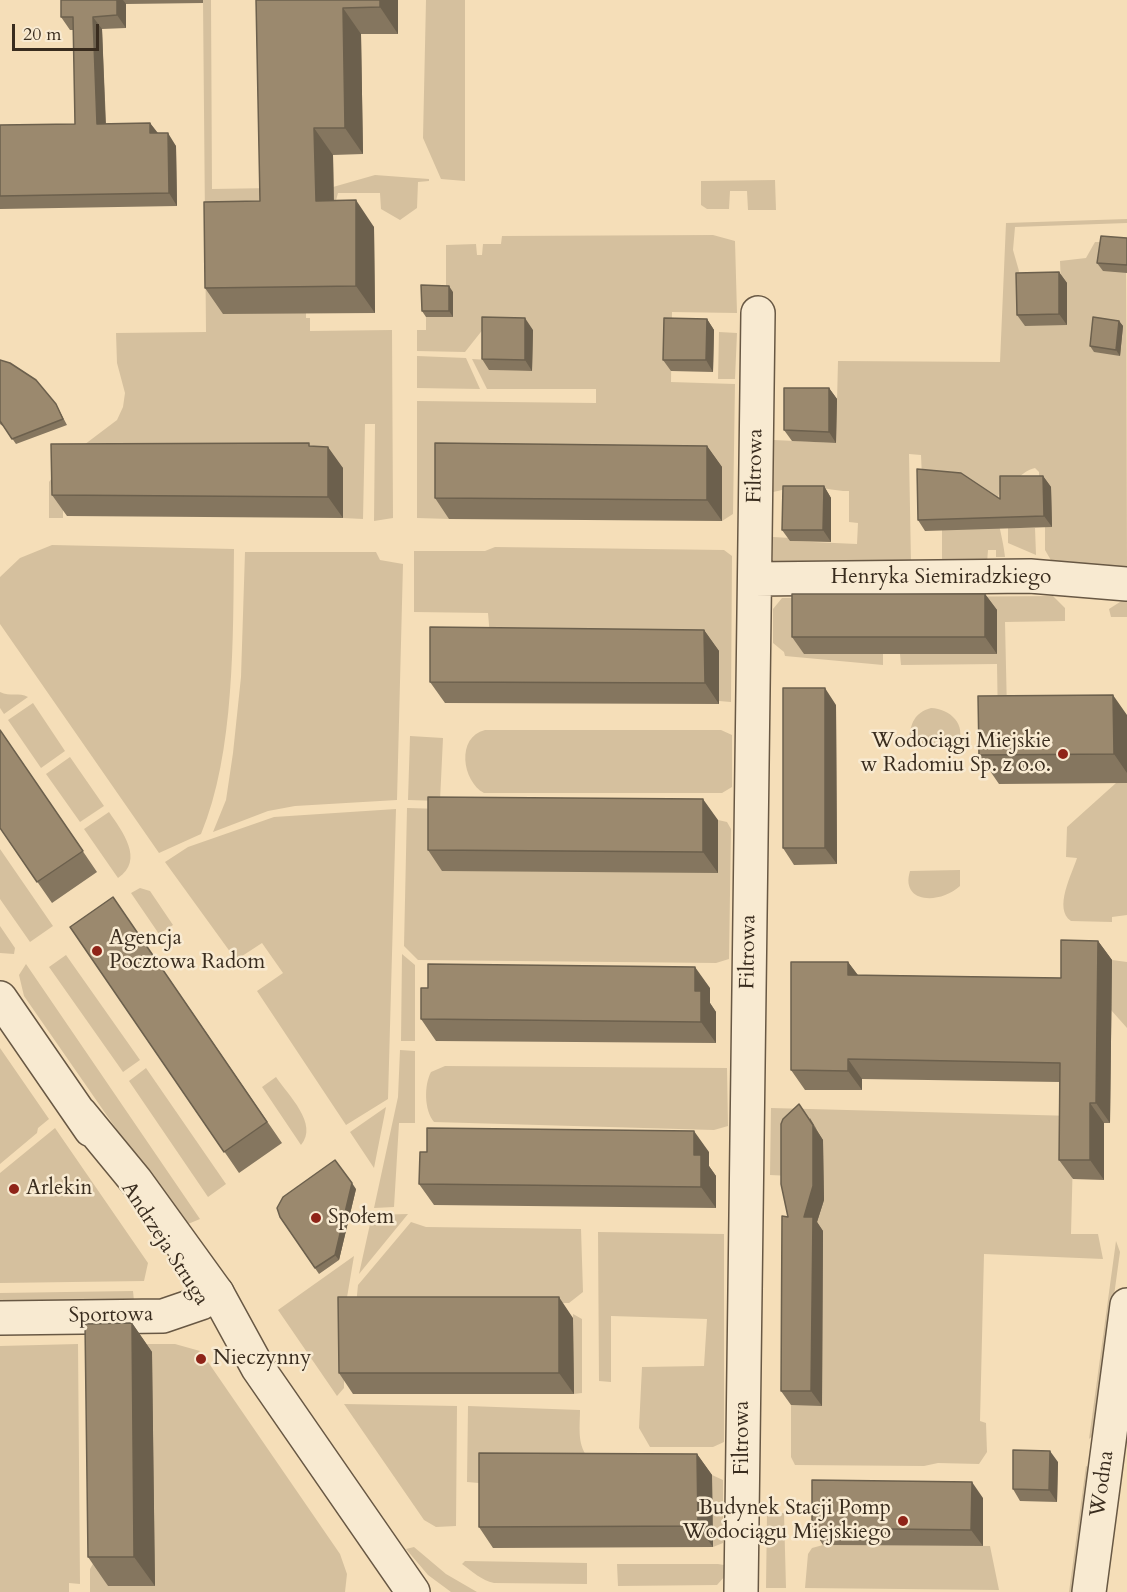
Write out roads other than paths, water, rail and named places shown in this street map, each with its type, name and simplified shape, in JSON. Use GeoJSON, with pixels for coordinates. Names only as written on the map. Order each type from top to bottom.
{"type":"FeatureCollection","features":[{"type":"Feature","properties":{"kind":"street","name":"Filtrowa"},"geometry":{"type":"LineString","coordinates":[[741,1592],[758,313]]}},
{"type":"Feature","properties":{"kind":"street","name":"Henryka Siemiradzkiego"},"geometry":{"type":"LineString","coordinates":[[755,579],[1030,576],[1127,584]]}},
{"type":"Feature","properties":{"kind":"street","name":"Andrzeja Struga"},"geometry":{"type":"LineString","coordinates":[[0,998],[80,1113],[161,1246],[209,1298],[412,1592]]}},
{"type":"Feature","properties":{"kind":"street","name":"Sportowa"},"geometry":{"type":"LineString","coordinates":[[0,1318],[163,1316],[209,1298]]}},
{"type":"Feature","properties":{"kind":"street","name":"Wodna"},"geometry":{"type":"LineString","coordinates":[[1089,1592],[1127,1305]]}},
{"type":"Feature","properties":{"kind":"place","name":"Wodociągi Miejskie w Radomiu Sp. z o.o."},"geometry":{"type":"Point","coordinates":[1063,754]}},
{"type":"Feature","properties":{"kind":"place","name":"Agencja Pocztowa Radom"},"geometry":{"type":"Point","coordinates":[97,951]}},
{"type":"Feature","properties":{"kind":"place","name":"Arlekin"},"geometry":{"type":"Point","coordinates":[14,1189]}},
{"type":"Feature","properties":{"kind":"place","name":"Społem"},"geometry":{"type":"Point","coordinates":[316,1218]}},
{"type":"Feature","properties":{"kind":"place","name":"Nieczynny"},"geometry":{"type":"Point","coordinates":[201,1359]}},
{"type":"Feature","properties":{"kind":"place","name":"Budynek Stacji Pomp Wodociągu Miejskiego"},"geometry":{"type":"Point","coordinates":[903,1521]}}]}
